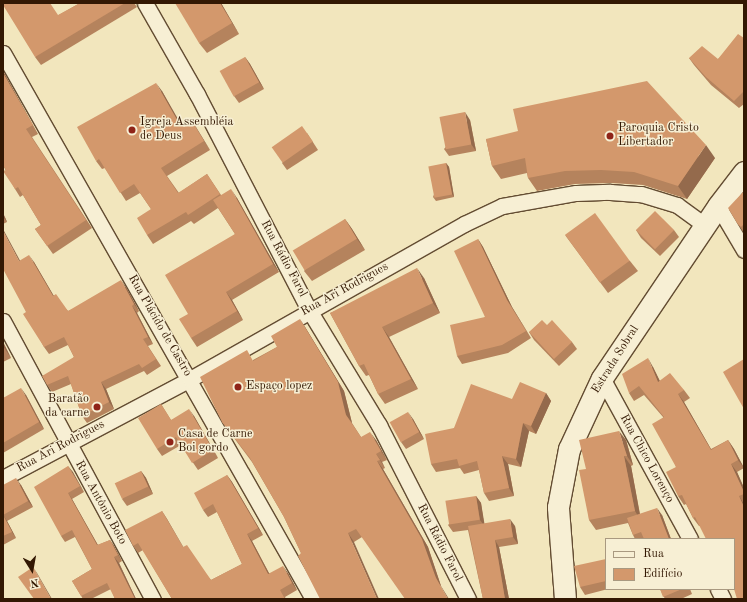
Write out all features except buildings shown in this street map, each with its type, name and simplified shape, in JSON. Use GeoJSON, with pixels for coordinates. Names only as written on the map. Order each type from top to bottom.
{"type":"FeatureCollection","features":[{"type":"Feature","properties":{"kind":"street","name":"Rua Rádio Farol"},"geometry":{"type":"LineString","coordinates":[[145,3],[197,94],[309,310],[379,425],[468,599]]}},
{"type":"Feature","properties":{"kind":"street","name":"Rua Plácido de Castro"},"geometry":{"type":"LineString","coordinates":[[3,54],[190,379],[313,599]]}},
{"type":"Feature","properties":{"kind":"street","name":"Estrada Sobral"},"geometry":{"type":"LineString","coordinates":[[565,599],[558,507],[569,449],[602,378],[704,225],[744,172]]}},
{"type":"Feature","properties":{"kind":"street","name":"Rua Ari Rodrigues"},"geometry":{"type":"LineString","coordinates":[[3,478],[190,379],[309,310],[464,224],[502,206],[540,198],[610,192],[641,194],[677,205],[704,225]]}},
{"type":"Feature","properties":{"kind":"street"},"geometry":{"type":"LineString","coordinates":[[718,206],[744,250]]}},
{"type":"Feature","properties":{"kind":"street","name":"Rua Antônio Boto"},"geometry":{"type":"LineString","coordinates":[[3,321],[67,443],[153,599]]}},
{"type":"Feature","properties":{"kind":"street","name":"Rua Chico Lorenço"},"geometry":{"type":"LineString","coordinates":[[602,378],[689,538]]}},
{"type":"Feature","properties":{"kind":"street"},"geometry":{"type":"LineString","coordinates":[[718,590],[723,599]]}},
{"type":"Feature","properties":{"kind":"place","name":"Igreja Assembléia de Deus"},"geometry":{"type":"Point","coordinates":[132,130]}},
{"type":"Feature","properties":{"kind":"place","name":"Paroquia Cristo Libertador"},"geometry":{"type":"Point","coordinates":[610,136]}},
{"type":"Feature","properties":{"kind":"place","name":"Espaço lopez"},"geometry":{"type":"Point","coordinates":[238,387]}},
{"type":"Feature","properties":{"kind":"place","name":"Baratão da carne"},"geometry":{"type":"Point","coordinates":[97,407]}},
{"type":"Feature","properties":{"kind":"place","name":"Casa de Carne Boi gordo"},"geometry":{"type":"Point","coordinates":[170,442]}}]}
